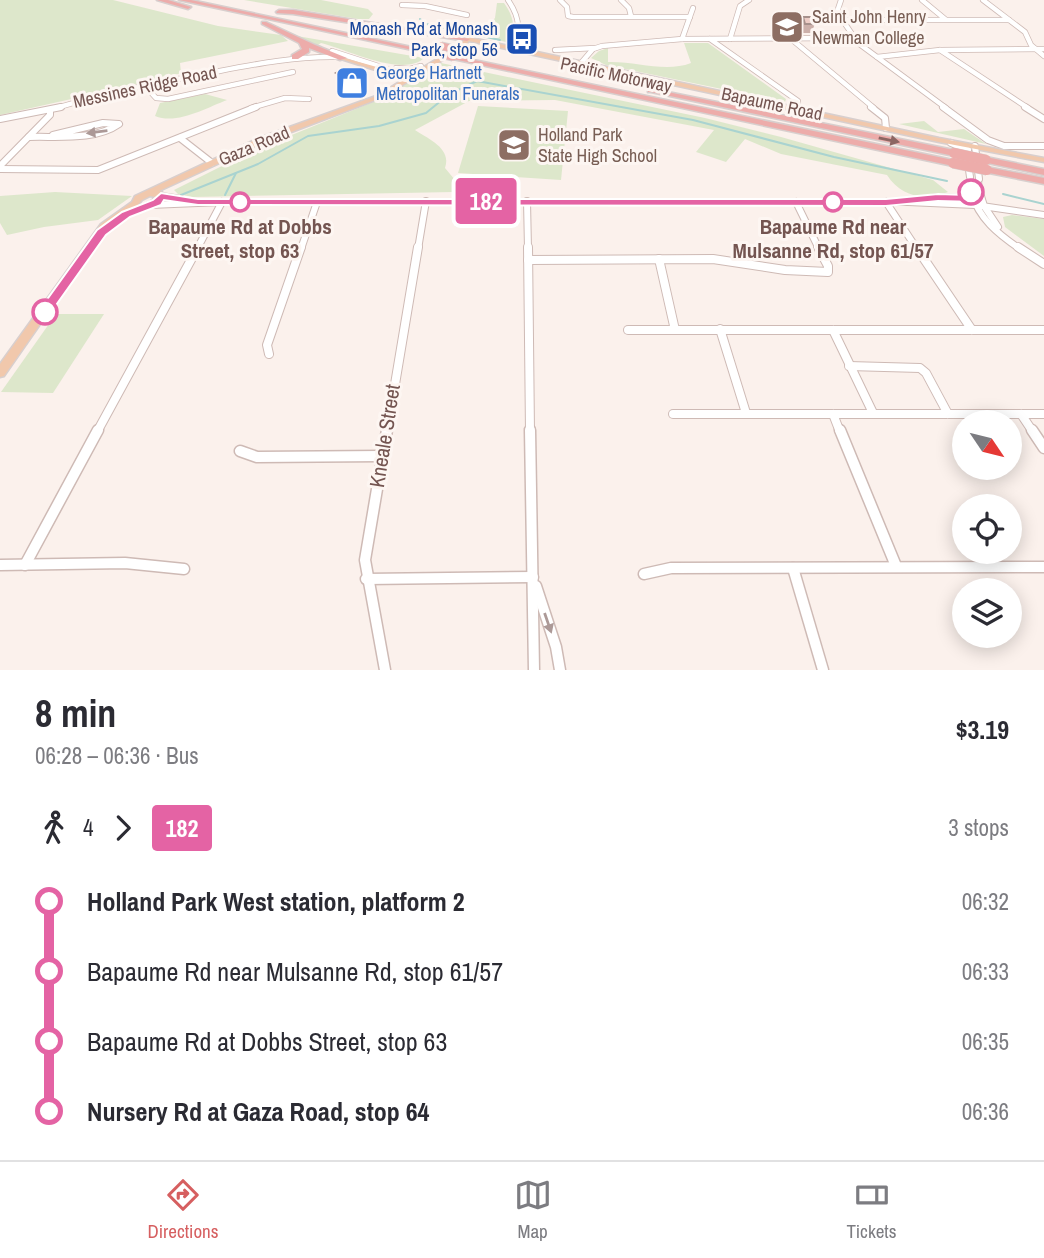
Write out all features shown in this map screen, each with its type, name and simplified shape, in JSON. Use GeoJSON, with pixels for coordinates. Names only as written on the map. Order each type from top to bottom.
{"type":"FeatureCollection","features":[{"type":"Feature","properties":{"kind":"highway"},"geometry":{"type":"LineString","coordinates":[[160,0],[270,25],[302,42],[343,58]]}},
{"type":"Feature","properties":{"kind":"highway","name":"Pacific Motorway"},"geometry":{"type":"LineString","coordinates":[[182,0],[953,158],[1044,181]]}},
{"type":"Feature","properties":{"kind":"highway","name":"Pacific Motorway"},"geometry":{"type":"LineString","coordinates":[[217,0],[462,48],[953,158]]}},
{"type":"Feature","properties":{"kind":"highway"},"geometry":{"type":"LineString","coordinates":[[279,12],[416,29],[467,39]]}},
{"type":"Feature","properties":{"kind":"highway"},"geometry":{"type":"LineString","coordinates":[[293,57],[306,50],[302,42]]}},
{"type":"Feature","properties":{"kind":"highway","name":"Pacific Motorway"},"geometry":{"type":"LineString","coordinates":[[986,165],[1044,172]]}},
{"type":"Feature","properties":{"kind":"main road","name":"Bapaume Road"},"geometry":{"type":"LineString","coordinates":[[467,39],[1044,160]]}},
{"type":"Feature","properties":{"kind":"main road","name":"Gaza Road"},"geometry":{"type":"LineString","coordinates":[[330,115],[462,48],[467,39]]}},
{"type":"Feature","properties":{"kind":"main road","name":"Gaza Road"},"geometry":{"type":"LineString","coordinates":[[178,180],[143,205],[138,198],[262,140],[381,96],[421,66],[467,39]]}},
{"type":"Feature","properties":{"kind":"main road","name":"Bapaume Road"},"geometry":{"type":"LineString","coordinates":[[462,48],[478,43],[500,46]]}},
{"type":"Feature","properties":{"kind":"main road","name":"Messines Ridge Road"},"geometry":{"type":"LineString","coordinates":[[343,58],[408,77]]}},
{"type":"Feature","properties":{"kind":"main road"},"geometry":{"type":"LineString","coordinates":[[380,91],[390,81],[390,73]]}},
{"type":"Feature","properties":{"kind":"main road"},"geometry":{"type":"LineString","coordinates":[[149,193],[160,195]]}},
{"type":"Feature","properties":{"kind":"main road"},"geometry":{"type":"LineString","coordinates":[[0,373],[102,233],[143,205]]}},
{"type":"Feature","properties":{"kind":"street"},"geometry":{"type":"LineString","coordinates":[[425,6],[428,0]]}},
{"type":"Feature","properties":{"kind":"street"},"geometry":{"type":"LineString","coordinates":[[508,0],[517,18],[518,38],[510,48]]}},
{"type":"Feature","properties":{"kind":"street"},"geometry":{"type":"LineString","coordinates":[[560,0],[567,7],[568,16],[690,17]]}},
{"type":"Feature","properties":{"kind":"street"},"geometry":{"type":"LineString","coordinates":[[621,0],[629,8],[631,16]]}},
{"type":"Feature","properties":{"kind":"street"},"geometry":{"type":"LineString","coordinates":[[730,39],[740,6],[749,0]]}},
{"type":"Feature","properties":{"kind":"street"},"geometry":{"type":"LineString","coordinates":[[841,0],[836,11],[853,38],[994,143],[1006,146],[1044,146]]}},
{"type":"Feature","properties":{"kind":"street"},"geometry":{"type":"LineString","coordinates":[[922,0],[945,19]]}},
{"type":"Feature","properties":{"kind":"street"},"geometry":{"type":"LineString","coordinates":[[983,0],[1025,32],[1035,49],[1044,57]]}},
{"type":"Feature","properties":{"kind":"street"},"geometry":{"type":"LineString","coordinates":[[402,5],[425,6],[467,15]]}},
{"type":"Feature","properties":{"kind":"street"},"geometry":{"type":"LineString","coordinates":[[682,39],[692,8]]}},
{"type":"Feature","properties":{"kind":"street"},"geometry":{"type":"LineString","coordinates":[[841,20],[1009,20]]}},
{"type":"Feature","properties":{"kind":"street"},"geometry":{"type":"LineString","coordinates":[[790,38],[885,118],[886,128]]}},
{"type":"Feature","properties":{"kind":"street"},"geometry":{"type":"LineString","coordinates":[[555,50],[682,39],[853,38]]}},
{"type":"Feature","properties":{"kind":"street"},"geometry":{"type":"LineString","coordinates":[[710,39],[798,101],[798,110]]}},
{"type":"Feature","properties":{"kind":"street"},"geometry":{"type":"LineString","coordinates":[[581,63],[596,48]]}},
{"type":"Feature","properties":{"kind":"street"},"geometry":{"type":"LineString","coordinates":[[877,57],[940,50],[1044,49]]}},
{"type":"Feature","properties":{"kind":"street"},"geometry":{"type":"LineString","coordinates":[[940,50],[1044,119]]}},
{"type":"Feature","properties":{"kind":"street","name":"Messines Ridge Road"},"geometry":{"type":"LineString","coordinates":[[0,119],[50,110],[90,97],[323,51],[336,51],[371,63]]}},
{"type":"Feature","properties":{"kind":"street","name":"Messines Ridge Road"},"geometry":{"type":"LineString","coordinates":[[293,57],[320,55],[343,58]]}},
{"type":"Feature","properties":{"kind":"street"},"geometry":{"type":"LineString","coordinates":[[371,63],[407,69],[421,66]]}},
{"type":"Feature","properties":{"kind":"street"},"geometry":{"type":"LineString","coordinates":[[371,63],[408,77]]}},
{"type":"Feature","properties":{"kind":"street"},"geometry":{"type":"LineString","coordinates":[[145,86],[156,98],[168,99],[296,72]]}},
{"type":"Feature","properties":{"kind":"street"},"geometry":{"type":"LineString","coordinates":[[0,168],[98,170],[245,110],[285,98],[309,99]]}},
{"type":"Feature","properties":{"kind":"street"},"geometry":{"type":"LineString","coordinates":[[0,168],[50,115],[50,110]]}},
{"type":"Feature","properties":{"kind":"street"},"geometry":{"type":"LineString","coordinates":[[29,137],[106,131],[119,124],[105,122],[53,135]]}},
{"type":"Feature","properties":{"kind":"street"},"geometry":{"type":"LineString","coordinates":[[180,138],[212,163]]}},
{"type":"Feature","properties":{"kind":"street"},"geometry":{"type":"LineString","coordinates":[[970,177],[972,147]]}},
{"type":"Feature","properties":{"kind":"street"},"geometry":{"type":"LineString","coordinates":[[972,147],[979,179]]}},
{"type":"Feature","properties":{"kind":"street"},"geometry":{"type":"LineString","coordinates":[[160,195],[198,202]]}},
{"type":"Feature","properties":{"kind":"street"},"geometry":{"type":"LineString","coordinates":[[908,202],[938,197],[977,199],[1006,209],[1044,215]]}},
{"type":"Feature","properties":{"kind":"street"},"geometry":{"type":"LineString","coordinates":[[143,205],[198,202],[426,201],[956,204],[977,199]]}},
{"type":"Feature","properties":{"kind":"street"},"geometry":{"type":"LineString","coordinates":[[977,199],[991,223]]}},
{"type":"Feature","properties":{"kind":"street","name":"Kneale Street"},"geometry":{"type":"LineString","coordinates":[[385,670],[383,646],[366,579],[365,560],[426,201]]}},
{"type":"Feature","properties":{"kind":"street"},"geometry":{"type":"LineString","coordinates":[[527,201],[534,670]]}},
{"type":"Feature","properties":{"kind":"street"},"geometry":{"type":"LineString","coordinates":[[25,565],[222,202]]}},
{"type":"Feature","properties":{"kind":"street"},"geometry":{"type":"LineString","coordinates":[[269,354],[267,345],[317,202]]}},
{"type":"Feature","properties":{"kind":"street"},"geometry":{"type":"LineString","coordinates":[[528,260],[716,259],[785,270],[828,272],[828,266],[796,202]]}},
{"type":"Feature","properties":{"kind":"street"},"geometry":{"type":"LineString","coordinates":[[886,202],[972,330]]}},
{"type":"Feature","properties":{"kind":"street"},"geometry":{"type":"LineString","coordinates":[[956,204],[991,223],[1044,264]]}},
{"type":"Feature","properties":{"kind":"street"},"geometry":{"type":"LineString","coordinates":[[991,223],[1006,209]]}},
{"type":"Feature","properties":{"kind":"street"},"geometry":{"type":"LineString","coordinates":[[659,259],[675,330]]}},
{"type":"Feature","properties":{"kind":"street"},"geometry":{"type":"LineString","coordinates":[[628,330],[1044,330]]}},
{"type":"Feature","properties":{"kind":"street"},"geometry":{"type":"LineString","coordinates":[[720,330],[746,413]]}},
{"type":"Feature","properties":{"kind":"street"},"geometry":{"type":"LineString","coordinates":[[832,330],[873,413]]}},
{"type":"Feature","properties":{"kind":"street"},"geometry":{"type":"LineString","coordinates":[[849,366],[920,368],[926,373],[948,414]]}},
{"type":"Feature","properties":{"kind":"street"},"geometry":{"type":"LineString","coordinates":[[673,414],[952,414]]}},
{"type":"Feature","properties":{"kind":"street"},"geometry":{"type":"LineString","coordinates":[[833,414],[896,566]]}},
{"type":"Feature","properties":{"kind":"street"},"geometry":{"type":"LineString","coordinates":[[1022,414],[1044,414]]}},
{"type":"Feature","properties":{"kind":"street"},"geometry":{"type":"LineString","coordinates":[[1022,416],[1044,449]]}},
{"type":"Feature","properties":{"kind":"street"},"geometry":{"type":"LineString","coordinates":[[240,451],[257,457],[382,456]]}},
{"type":"Feature","properties":{"kind":"street"},"geometry":{"type":"LineString","coordinates":[[0,565],[152,565],[184,569]]}},
{"type":"Feature","properties":{"kind":"street"},"geometry":{"type":"LineString","coordinates":[[644,574],[671,568],[1044,568]]}},
{"type":"Feature","properties":{"kind":"street"},"geometry":{"type":"LineString","coordinates":[[793,568],[823,670]]}},
{"type":"Feature","properties":{"kind":"street"},"geometry":{"type":"LineString","coordinates":[[366,579],[380,576],[533,577]]}},
{"type":"Feature","properties":{"kind":"street"},"geometry":{"type":"LineString","coordinates":[[533,577],[556,647],[560,670]]}},
{"type":"Feature","properties":{"kind":"green space"},"geometry":{"type":"Polygon","coordinates":[[[0,0],[113,0],[218,26],[281,35],[288,41],[180,63],[181,73],[165,78],[0,115],[0,0]]]}},
{"type":"Feature","properties":{"kind":"green space"},"geometry":{"type":"Polygon","coordinates":[[[244,0],[321,0],[368,9],[373,14],[369,19],[358,19],[244,0]]]}},
{"type":"Feature","properties":{"kind":"green space"},"geometry":{"type":"Polygon","coordinates":[[[497,3],[504,3],[512,18],[512,33],[506,42],[484,37],[484,30],[495,18],[497,3]]]}},
{"type":"Feature","properties":{"kind":"green space"},"geometry":{"type":"Polygon","coordinates":[[[297,36],[424,58],[415,63],[389,64],[321,43],[318,45],[322,46],[316,46],[297,36]]]}},
{"type":"Feature","properties":{"kind":"green space"},"geometry":{"type":"Polygon","coordinates":[[[684,43],[708,43],[786,99],[785,102],[606,65],[591,58],[608,48],[608,62],[681,66],[691,63],[684,43]]]}},
{"type":"Feature","properties":{"kind":"green space"},"geometry":{"type":"Polygon","coordinates":[[[441,63],[705,118],[781,137],[933,180],[948,192],[930,196],[914,195],[899,188],[887,175],[781,154],[745,139],[726,162],[696,152],[714,130],[555,100],[469,101],[415,130],[442,150],[446,161],[445,168],[455,180],[454,192],[193,197],[178,194],[174,190],[252,151],[383,98],[441,63]]]}},
{"type":"Feature","properties":{"kind":"green space"},"geometry":{"type":"Polygon","coordinates":[[[205,94],[227,100],[182,117],[155,116],[160,103],[205,94]]]}},
{"type":"Feature","properties":{"kind":"green space"},"geometry":{"type":"Polygon","coordinates":[[[478,106],[568,111],[561,180],[458,173],[478,106]]]}},
{"type":"Feature","properties":{"kind":"green space"},"geometry":{"type":"Polygon","coordinates":[[[924,121],[938,132],[964,129],[986,144],[899,124],[924,121]]]}},
{"type":"Feature","properties":{"kind":"green space"},"geometry":{"type":"Polygon","coordinates":[[[55,192],[132,196],[98,220],[7,235],[0,223],[0,196],[55,192]]]}},
{"type":"Feature","properties":{"kind":"green space"},"geometry":{"type":"Polygon","coordinates":[[[1012,215],[1044,219],[1044,256],[1005,227],[1003,217],[1012,215]]]}},
{"type":"Feature","properties":{"kind":"green space"},"geometry":{"type":"Polygon","coordinates":[[[56,314],[104,314],[53,393],[1,392],[56,314]]]}},
{"type":"Feature","properties":{"kind":"building"},"geometry":{"type":"Polygon","coordinates":[[[803,17],[813,17],[815,24],[805,24],[803,17]]]}},
{"type":"Feature","properties":{"kind":"building"},"geometry":{"type":"Polygon","coordinates":[[[343,69],[364,73],[360,83],[342,83],[343,79],[336,73],[343,69]]]}},
{"type":"Feature","properties":{"kind":"waterway"},"geometry":{"type":"LineString","coordinates":[[420,19],[426,24],[500,40]]}},
{"type":"Feature","properties":{"kind":"waterway"},"geometry":{"type":"LineString","coordinates":[[181,195],[258,164],[308,136],[379,126],[426,113],[448,95],[477,81],[693,120],[834,157],[947,181]]}},
{"type":"Feature","properties":{"kind":"waterway"},"geometry":{"type":"LineString","coordinates":[[225,195],[236,173]]}},
{"type":"Feature","properties":{"kind":"waterway"},"geometry":{"type":"LineString","coordinates":[[1003,194],[1044,204]]}},
{"type":"Feature","properties":{"kind":"tunnel"},"geometry":{"type":"LineString","coordinates":[[970,177],[971,192]]}},
{"type":"Feature","properties":{"kind":"tunnel"},"geometry":{"type":"LineString","coordinates":[[979,179],[980,193]]}},
{"type":"Feature","properties":{"kind":"bus line","name":"182"},"geometry":{"type":"LineString","coordinates":[[45,312],[102,233],[126,215],[157,202],[161,196],[198,202],[908,202],[938,197],[973,199],[971,192]]}},
{"type":"Feature","properties":{"kind":"place","name":"Saint John Henry Newman College"},"geometry":{"type":"Point","coordinates":[787,27]}},
{"type":"Feature","properties":{"kind":"place","name":"Monash Rd at Monash Park, stop 56"},"geometry":{"type":"Point","coordinates":[522,39]}},
{"type":"Feature","properties":{"kind":"place","name":"George Hartnett Metropolitan Funerals"},"geometry":{"type":"Point","coordinates":[352,83]}},
{"type":"Feature","properties":{"kind":"place","name":"Holland Park State High School"},"geometry":{"type":"Point","coordinates":[514,145]}},
{"type":"Feature","properties":{"kind":"place","name":"Bapaume Rd at Dobbs Street, stop 63"},"geometry":{"type":"Point","coordinates":[240,202]}},
{"type":"Feature","properties":{"kind":"place","name":"Bapaume Rd near Mulsanne Rd, stop 61/57"},"geometry":{"type":"Point","coordinates":[833,202]}}]}
